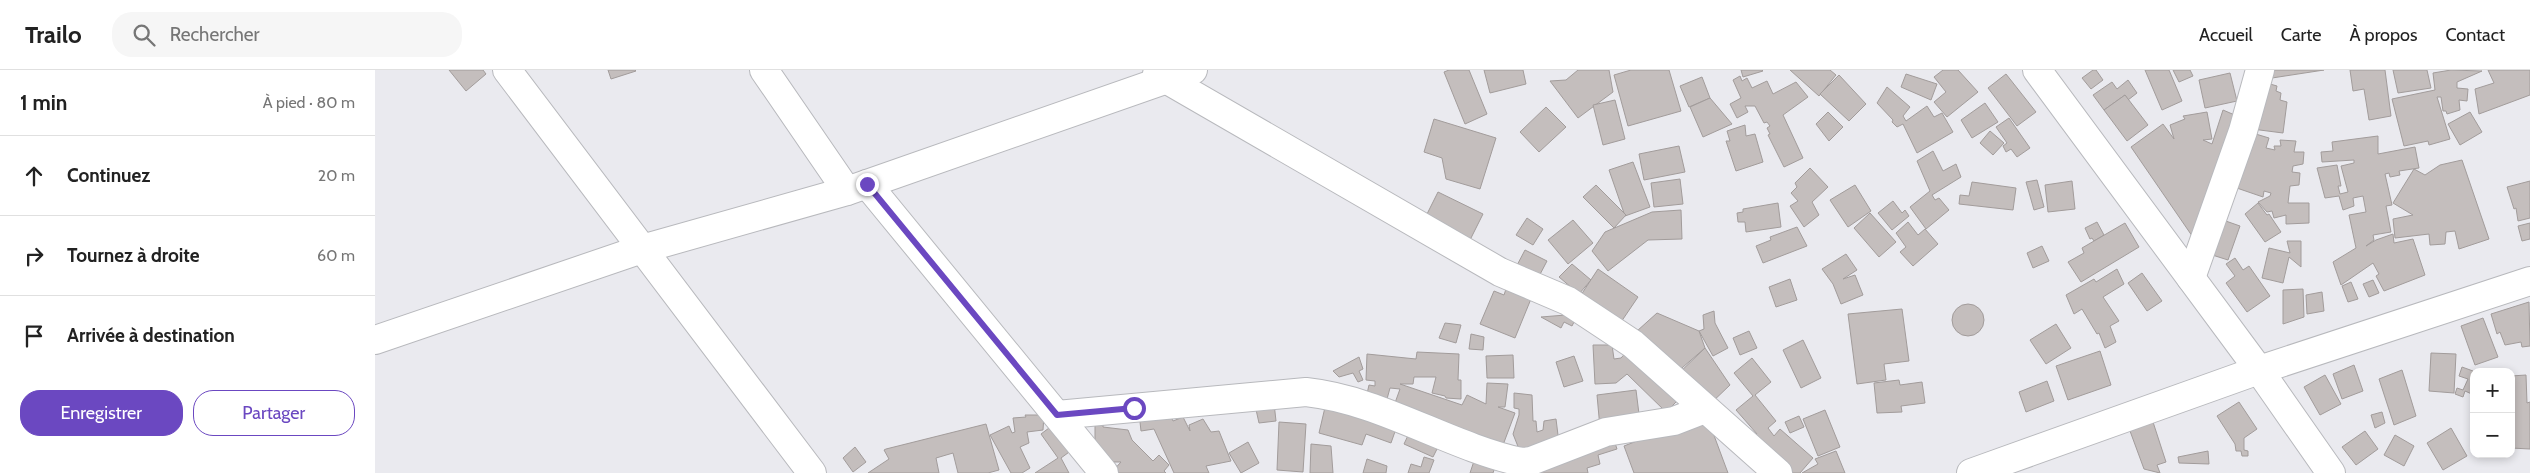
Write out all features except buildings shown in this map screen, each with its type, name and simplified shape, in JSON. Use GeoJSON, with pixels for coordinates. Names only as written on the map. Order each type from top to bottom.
{"type":"FeatureCollection","features":[{"type":"Feature","properties":{"kind":"street"},"geometry":{"type":"LineString","coordinates":[[507,70],[812,473]]}},
{"type":"Feature","properties":{"kind":"street"},"geometry":{"type":"LineString","coordinates":[[764,70],[857,187],[1057,415],[1104,473]]}},
{"type":"Feature","properties":{"kind":"street"},"geometry":{"type":"LineString","coordinates":[[2037,70],[2259,370],[2331,473]]}},
{"type":"Feature","properties":{"kind":"street"},"geometry":{"type":"LineString","coordinates":[[2191,278],[2243,131],[2260,70]]}},
{"type":"Feature","properties":{"kind":"street"},"geometry":{"type":"LineString","coordinates":[[375,340],[643,249],[857,187],[1170,73],[1500,272],[1568,301],[1633,344],[1778,473]]}},
{"type":"Feature","properties":{"kind":"street"},"geometry":{"type":"LineString","coordinates":[[1971,473],[2259,370],[2530,281]]}},
{"type":"Feature","properties":{"kind":"street"},"geometry":{"type":"LineString","coordinates":[[1057,415],[1313,393],[1329,395],[1358,403],[1521,462],[1531,461],[1606,432],[1674,421],[1705,409]]}},
{"type":"Feature","properties":{"kind":"route"},"geometry":{"type":"LineString","coordinates":[[867,184],[1057,415],[1134,408]]}}]}
